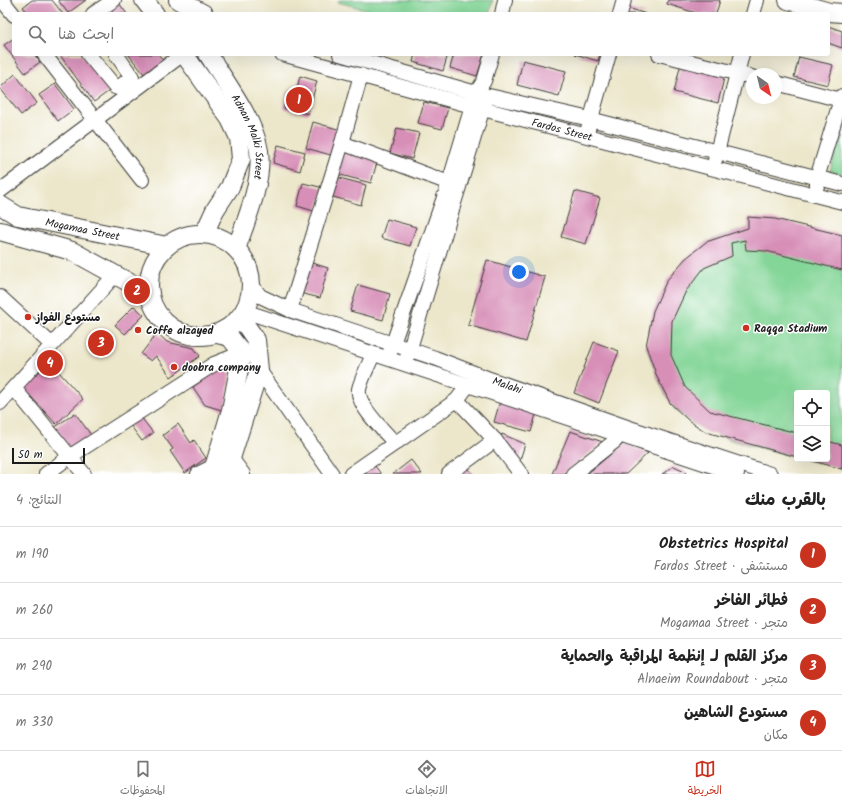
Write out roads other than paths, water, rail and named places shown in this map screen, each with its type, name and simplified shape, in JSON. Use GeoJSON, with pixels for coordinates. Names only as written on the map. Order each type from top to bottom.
{"type":"FeatureCollection","features":[{"type":"Feature","properties":{"kind":"main road"},"geometry":{"type":"LineString","coordinates":[[144,0],[153,12]]}},
{"type":"Feature","properties":{"kind":"main road"},"geometry":{"type":"LineString","coordinates":[[165,0],[175,12]]}},
{"type":"Feature","properties":{"kind":"main road"},"geometry":{"type":"LineString","coordinates":[[178,0],[200,12]]}},
{"type":"Feature","properties":{"kind":"main road"},"geometry":{"type":"LineString","coordinates":[[788,0],[838,14]]}},
{"type":"Feature","properties":{"kind":"main road","name":"Adnan Malki Street"},"geometry":{"type":"LineString","coordinates":[[185,56],[230,118],[239,138],[241,159],[230,187],[215,210],[204,234]]}},
{"type":"Feature","properties":{"kind":"main road","name":"Adnan Malki Street"},"geometry":{"type":"LineString","coordinates":[[209,56],[254,131],[259,151],[259,171],[250,212],[236,249]]}},
{"type":"Feature","properties":{"kind":"main road","name":"Mogamaa Street"},"geometry":{"type":"LineString","coordinates":[[0,205],[18,216],[167,246]]}},
{"type":"Feature","properties":{"kind":"main road","name":"Mogamaa Street"},"geometry":{"type":"LineString","coordinates":[[0,231],[72,251],[150,294]]}},
{"type":"Feature","properties":{"kind":"main road"},"geometry":{"type":"LineString","coordinates":[[217,334],[241,316],[250,298],[250,271],[244,259],[236,249],[216,237],[204,234],[191,235],[179,239],[167,246],[159,256],[152,268],[149,280],[150,294],[154,307],[162,319],[173,329],[194,336],[217,334],[230,337],[242,353],[238,412]]}},
{"type":"Feature","properties":{"kind":"main road"},"geometry":{"type":"LineString","coordinates":[[221,467],[238,412],[259,370],[256,340],[241,316]]}},
{"type":"Feature","properties":{"kind":"street"},"geometry":{"type":"LineString","coordinates":[[2,0],[12,13]]}},
{"type":"Feature","properties":{"kind":"street"},"geometry":{"type":"LineString","coordinates":[[96,12],[114,0]]}},
{"type":"Feature","properties":{"kind":"street"},"geometry":{"type":"LineString","coordinates":[[621,12],[624,0]]}},
{"type":"Feature","properties":{"kind":"street"},"geometry":{"type":"LineString","coordinates":[[754,12],[757,0]]}},
{"type":"Feature","properties":{"kind":"street"},"geometry":{"type":"LineString","coordinates":[[46,56],[142,180]]}},
{"type":"Feature","properties":{"kind":"street"},"geometry":{"type":"LineString","coordinates":[[90,56],[115,87],[118,88],[132,77],[117,56]]}},
{"type":"Feature","properties":{"kind":"street"},"geometry":{"type":"LineString","coordinates":[[0,191],[181,56]]}},
{"type":"Feature","properties":{"kind":"street","name":"Fardos Street"},"geometry":{"type":"LineString","coordinates":[[290,56],[361,75],[480,101],[590,119],[842,184]]}},
{"type":"Feature","properties":{"kind":"street","name":"Fardos Street"},"geometry":{"type":"LineString","coordinates":[[346,56],[586,136],[842,202]]}},
{"type":"Feature","properties":{"kind":"street"},"geometry":{"type":"LineString","coordinates":[[404,365],[411,350],[491,56]]}},
{"type":"Feature","properties":{"kind":"street"},"geometry":{"type":"LineString","coordinates":[[586,136],[607,56]]}},
{"type":"Feature","properties":{"kind":"street"},"geometry":{"type":"LineString","coordinates":[[667,56],[746,76]]}},
{"type":"Feature","properties":{"kind":"street"},"geometry":{"type":"LineString","coordinates":[[713,168],[742,56]]}},
{"type":"Feature","properties":{"kind":"street"},"geometry":{"type":"LineString","coordinates":[[290,310],[342,143],[361,75]]}},
{"type":"Feature","properties":{"kind":"street"},"geometry":{"type":"LineString","coordinates":[[782,84],[842,98],[817,178],[817,195]]}},
{"type":"Feature","properties":{"kind":"street"},"geometry":{"type":"LineString","coordinates":[[388,358],[449,183],[480,101]]}},
{"type":"Feature","properties":{"kind":"street"},"geometry":{"type":"LineString","coordinates":[[342,143],[449,183]]}},
{"type":"Feature","properties":{"kind":"street"},"geometry":{"type":"LineString","coordinates":[[1,401],[115,275]]}},
{"type":"Feature","properties":{"kind":"street","name":"Malahi"},"geometry":{"type":"LineString","coordinates":[[251,284],[260,296],[290,310],[394,344],[630,428],[770,474]]}},
{"type":"Feature","properties":{"kind":"street"},"geometry":{"type":"LineString","coordinates":[[0,297],[51,344]]}},
{"type":"Feature","properties":{"kind":"street","name":"Malahi"},"geometry":{"type":"LineString","coordinates":[[241,316],[388,358],[404,365],[732,473]]}},
{"type":"Feature","properties":{"kind":"street"},"geometry":{"type":"LineString","coordinates":[[46,474],[69,457],[214,364],[242,353]]}},
{"type":"Feature","properties":{"kind":"street"},"geometry":{"type":"LineString","coordinates":[[374,354],[359,390],[361,401],[366,410],[395,443]]}},
{"type":"Feature","properties":{"kind":"street"},"geometry":{"type":"LineString","coordinates":[[259,370],[332,474]]}},
{"type":"Feature","properties":{"kind":"street"},"geometry":{"type":"LineString","coordinates":[[351,474],[457,400],[468,385]]}},
{"type":"Feature","properties":{"kind":"street"},"geometry":{"type":"LineString","coordinates":[[14,388],[84,474]]}},
{"type":"Feature","properties":{"kind":"street"},"geometry":{"type":"LineString","coordinates":[[457,400],[495,440],[521,474]]}},
{"type":"Feature","properties":{"kind":"street"},"geometry":{"type":"LineString","coordinates":[[573,474],[615,441],[618,435]]}},
{"type":"Feature","properties":{"kind":"street"},"geometry":{"type":"LineString","coordinates":[[448,474],[495,440]]}},
{"type":"Feature","properties":{"kind":"street"},"geometry":{"type":"LineString","coordinates":[[198,474],[210,468],[221,467],[243,474]]}},
{"type":"Feature","properties":{"kind":"place","name":"Obstetrics Hospital"},"geometry":{"type":"Point","coordinates":[299,100]}},
{"type":"Feature","properties":{"kind":"place","name":"فطائر الفاخر"},"geometry":{"type":"Point","coordinates":[137,291]}},
{"type":"Feature","properties":{"kind":"place","name":"مستودع الفواز"},"geometry":{"type":"Point","coordinates":[28,317]}},
{"type":"Feature","properties":{"kind":"place","name":"Raqqa Stadium"},"geometry":{"type":"Point","coordinates":[746,328]}},
{"type":"Feature","properties":{"kind":"place","name":"Coffe alzayed"},"geometry":{"type":"Point","coordinates":[138,330]}},
{"type":"Feature","properties":{"kind":"place","name":"مركز القلم لـ إنظمة المراقبة والحماية"},"geometry":{"type":"Point","coordinates":[101,343]}},
{"type":"Feature","properties":{"kind":"place","name":"مستودع الشاهين"},"geometry":{"type":"Point","coordinates":[50,363]}},
{"type":"Feature","properties":{"kind":"place","name":"doobra company"},"geometry":{"type":"Point","coordinates":[174,367]}}]}
